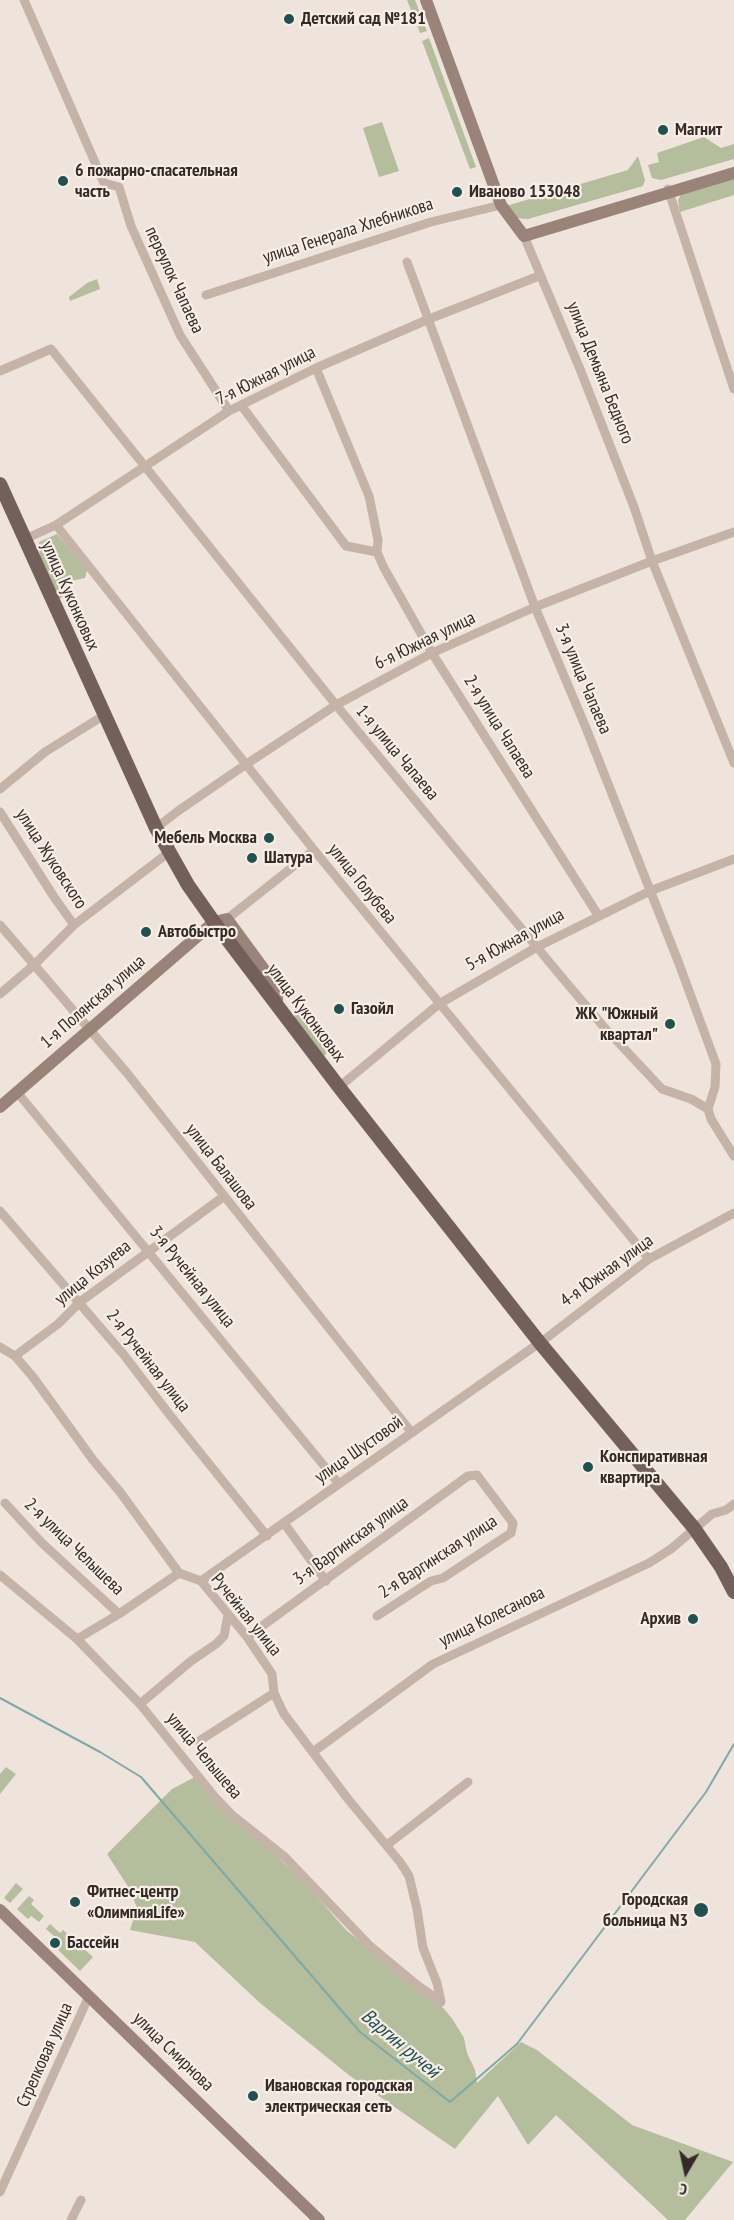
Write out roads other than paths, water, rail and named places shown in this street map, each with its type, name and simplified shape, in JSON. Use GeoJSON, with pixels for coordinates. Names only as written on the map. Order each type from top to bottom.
{"type":"FeatureCollection","features":[{"type":"Feature","properties":{"kind":"main road","name":"улица Куконковых"},"geometry":{"type":"LineString","coordinates":[[0,484],[156,828],[189,885],[338,1088]]}},
{"type":"Feature","properties":{"kind":"main road","name":"улица Куконковых"},"geometry":{"type":"LineString","coordinates":[[0,500],[144,820],[164,856],[217,922],[338,1088],[538,1345],[633,1462],[694,1528],[721,1567],[734,1592]]}},
{"type":"Feature","properties":{"kind":"street","name":"переулок Чапаева"},"geometry":{"type":"LineString","coordinates":[[24,0],[104,183],[119,187],[130,226],[180,335],[229,411]]}},
{"type":"Feature","properties":{"kind":"street","name":"улица Демьяна Бедного"},"geometry":{"type":"LineString","coordinates":[[426,0],[501,205],[522,233],[580,369],[634,507],[652,561],[734,763]]}},
{"type":"Feature","properties":{"kind":"street"},"geometry":{"type":"LineString","coordinates":[[668,190],[734,167]]}},
{"type":"Feature","properties":{"kind":"street"},"geometry":{"type":"LineString","coordinates":[[522,233],[734,173]]}},
{"type":"Feature","properties":{"kind":"street"},"geometry":{"type":"LineString","coordinates":[[668,190],[734,389]]}},
{"type":"Feature","properties":{"kind":"street","name":"улица Генерала Хлебникова"},"geometry":{"type":"LineString","coordinates":[[206,295],[431,222],[501,205]]}},
{"type":"Feature","properties":{"kind":"street","name":"3-я улица Чапаева"},"geometry":{"type":"LineString","coordinates":[[407,262],[535,607],[586,728],[716,1064],[715,1087],[708,1109]]}},
{"type":"Feature","properties":{"kind":"street","name":"7-я Южная улица"},"geometry":{"type":"LineString","coordinates":[[25,539],[56,525],[229,411],[316,368],[429,319],[539,276]]}},
{"type":"Feature","properties":{"kind":"street","name":"1-я улица Чапаева"},"geometry":{"type":"LineString","coordinates":[[0,371],[51,349],[336,705],[603,1026],[662,1089],[691,1099],[708,1109]]}},
{"type":"Feature","properties":{"kind":"street","name":"2-я улица Чапаева"},"geometry":{"type":"LineString","coordinates":[[316,368],[369,496],[378,540],[377,552],[432,652],[598,915]]}},
{"type":"Feature","properties":{"kind":"street"},"geometry":{"type":"LineString","coordinates":[[241,405],[346,546],[377,552]]}},
{"type":"Feature","properties":{"kind":"street","name":"улица Голубева"},"geometry":{"type":"LineString","coordinates":[[56,525],[245,765],[649,1259]]}},
{"type":"Feature","properties":{"kind":"street","name":"6-я Южная улица"},"geometry":{"type":"LineString","coordinates":[[156,828],[178,810],[336,705],[432,652],[535,607],[734,532]]}},
{"type":"Feature","properties":{"kind":"street"},"geometry":{"type":"LineString","coordinates":[[0,789],[52,747],[98,719]]}},
{"type":"Feature","properties":{"kind":"street","name":"улица Жуковского"},"geometry":{"type":"LineString","coordinates":[[0,812],[54,897],[75,925]]}},
{"type":"Feature","properties":{"kind":"street"},"geometry":{"type":"LineString","coordinates":[[217,922],[314,850]]}},
{"type":"Feature","properties":{"kind":"street"},"geometry":{"type":"LineString","coordinates":[[0,994],[75,925],[164,856]]}},
{"type":"Feature","properties":{"kind":"street","name":"5-я Южная улица"},"geometry":{"type":"LineString","coordinates":[[338,1088],[439,1004],[537,947],[650,891],[734,859]]}},
{"type":"Feature","properties":{"kind":"street","name":"1-я Полянская улица"},"geometry":{"type":"LineString","coordinates":[[0,1107],[217,922]]}},
{"type":"Feature","properties":{"kind":"street","name":"улица Балашова"},"geometry":{"type":"LineString","coordinates":[[0,925],[127,1073],[412,1433]]}},
{"type":"Feature","properties":{"kind":"street","name":"3-я Ручейная улица"},"geometry":{"type":"LineString","coordinates":[[17,1092],[339,1484]]}},
{"type":"Feature","properties":{"kind":"street"},"geometry":{"type":"LineString","coordinates":[[708,1109],[711,1119],[734,1156]]}},
{"type":"Feature","properties":{"kind":"street","name":"улица Козуева"},"geometry":{"type":"LineString","coordinates":[[15,1356],[148,1250],[223,1197]]}},
{"type":"Feature","properties":{"kind":"street","name":"2-я Ручейная улица"},"geometry":{"type":"LineString","coordinates":[[0,1211],[80,1302],[267,1536]]}},
{"type":"Feature","properties":{"kind":"street","name":"4-я Южная улица"},"geometry":{"type":"LineString","coordinates":[[538,1345],[649,1259],[734,1213]]}},
{"type":"Feature","properties":{"kind":"street","name":"улица Шустовой"},"geometry":{"type":"LineString","coordinates":[[201,1581],[538,1345]]}},
{"type":"Feature","properties":{"kind":"street"},"geometry":{"type":"LineString","coordinates":[[0,1347],[15,1356],[33,1377],[180,1573],[77,1639]]}},
{"type":"Feature","properties":{"kind":"street","name":"2-я Варгинская улица"},"geometry":{"type":"LineString","coordinates":[[377,1616],[431,1581],[443,1578],[511,1533],[513,1523],[477,1475]]}},
{"type":"Feature","properties":{"kind":"street","name":"3-я Варгинская улица"},"geometry":{"type":"LineString","coordinates":[[247,1637],[468,1476],[477,1475]]}},
{"type":"Feature","properties":{"kind":"street","name":"2-я улица Челышева"},"geometry":{"type":"LineString","coordinates":[[5,1503],[42,1543],[119,1614]]}},
{"type":"Feature","properties":{"kind":"street","name":"улица Колесанова"},"geometry":{"type":"LineString","coordinates":[[313,1752],[433,1664],[649,1563],[671,1549],[712,1514],[726,1510],[734,1504]]}},
{"type":"Feature","properties":{"kind":"street"},"geometry":{"type":"LineString","coordinates":[[284,1523],[326,1581]]}},
{"type":"Feature","properties":{"kind":"street","name":"Ручейная улица"},"geometry":{"type":"LineString","coordinates":[[180,1573],[201,1581],[247,1637],[272,1674],[274,1693],[284,1714],[409,1876],[423,1948],[437,1983],[441,2002]]}},
{"type":"Feature","properties":{"kind":"street","name":"улица Челышева"},"geometry":{"type":"LineString","coordinates":[[0,1575],[77,1639],[140,1704],[207,1788],[232,1815],[285,1857],[370,1946],[417,1986],[441,2002]]}},
{"type":"Feature","properties":{"kind":"street"},"geometry":{"type":"LineString","coordinates":[[140,1704],[224,1636],[228,1615]]}},
{"type":"Feature","properties":{"kind":"street"},"geometry":{"type":"LineString","coordinates":[[199,1741],[274,1693]]}},
{"type":"Feature","properties":{"kind":"street"},"geometry":{"type":"LineString","coordinates":[[387,1845],[468,1782]]}},
{"type":"Feature","properties":{"kind":"street","name":"улица Смирнова"},"geometry":{"type":"LineString","coordinates":[[0,1910],[317,2219]]}},
{"type":"Feature","properties":{"kind":"street","name":"Стрелковая улица"},"geometry":{"type":"LineString","coordinates":[[0,2192],[89,1996]]}},
{"type":"Feature","properties":{"kind":"street"},"geometry":{"type":"LineString","coordinates":[[71,2220],[81,2200]]}},
{"type":"Feature","properties":{"kind":"waterway","name":"Варгин ручей"},"geometry":{"type":"LineString","coordinates":[[0,1698],[141,1777],[360,2032],[450,2102],[517,2044],[706,1792],[734,1744]]}},
{"type":"Feature","properties":{"kind":"place","name":"Детский сад №181"},"geometry":{"type":"Point","coordinates":[289,19]}},
{"type":"Feature","properties":{"kind":"place","name":"Магнит"},"geometry":{"type":"Point","coordinates":[663,130]}},
{"type":"Feature","properties":{"kind":"place","name":"6 пожарно-спасательная часть"},"geometry":{"type":"Point","coordinates":[63,181]}},
{"type":"Feature","properties":{"kind":"place","name":"Иваново 153048"},"geometry":{"type":"Point","coordinates":[457,192]}},
{"type":"Feature","properties":{"kind":"place","name":"Мебель Москва"},"geometry":{"type":"Point","coordinates":[269,838]}},
{"type":"Feature","properties":{"kind":"place","name":"Шатура"},"geometry":{"type":"Point","coordinates":[252,858]}},
{"type":"Feature","properties":{"kind":"place","name":"Автобыстро"},"geometry":{"type":"Point","coordinates":[146,932]}},
{"type":"Feature","properties":{"kind":"place","name":"Газойл"},"geometry":{"type":"Point","coordinates":[339,1009]}},
{"type":"Feature","properties":{"kind":"place","name":"ЖК \"Южный квартал\""},"geometry":{"type":"Point","coordinates":[670,1024]}},
{"type":"Feature","properties":{"kind":"place","name":"Конспиративная квартира"},"geometry":{"type":"Point","coordinates":[588,1467]}},
{"type":"Feature","properties":{"kind":"place","name":"Архив"},"geometry":{"type":"Point","coordinates":[693,1619]}},
{"type":"Feature","properties":{"kind":"place","name":"Фитнес-центр «ОлимпияLife»"},"geometry":{"type":"Point","coordinates":[75,1902]}},
{"type":"Feature","properties":{"kind":"place","name":"Городская больница N3"},"geometry":{"type":"Point","coordinates":[701,1910]}},
{"type":"Feature","properties":{"kind":"place","name":"Бассейн"},"geometry":{"type":"Point","coordinates":[55,1943]}},
{"type":"Feature","properties":{"kind":"place","name":"Ивановская городская электрическая сеть"},"geometry":{"type":"Point","coordinates":[253,2096]}}]}
